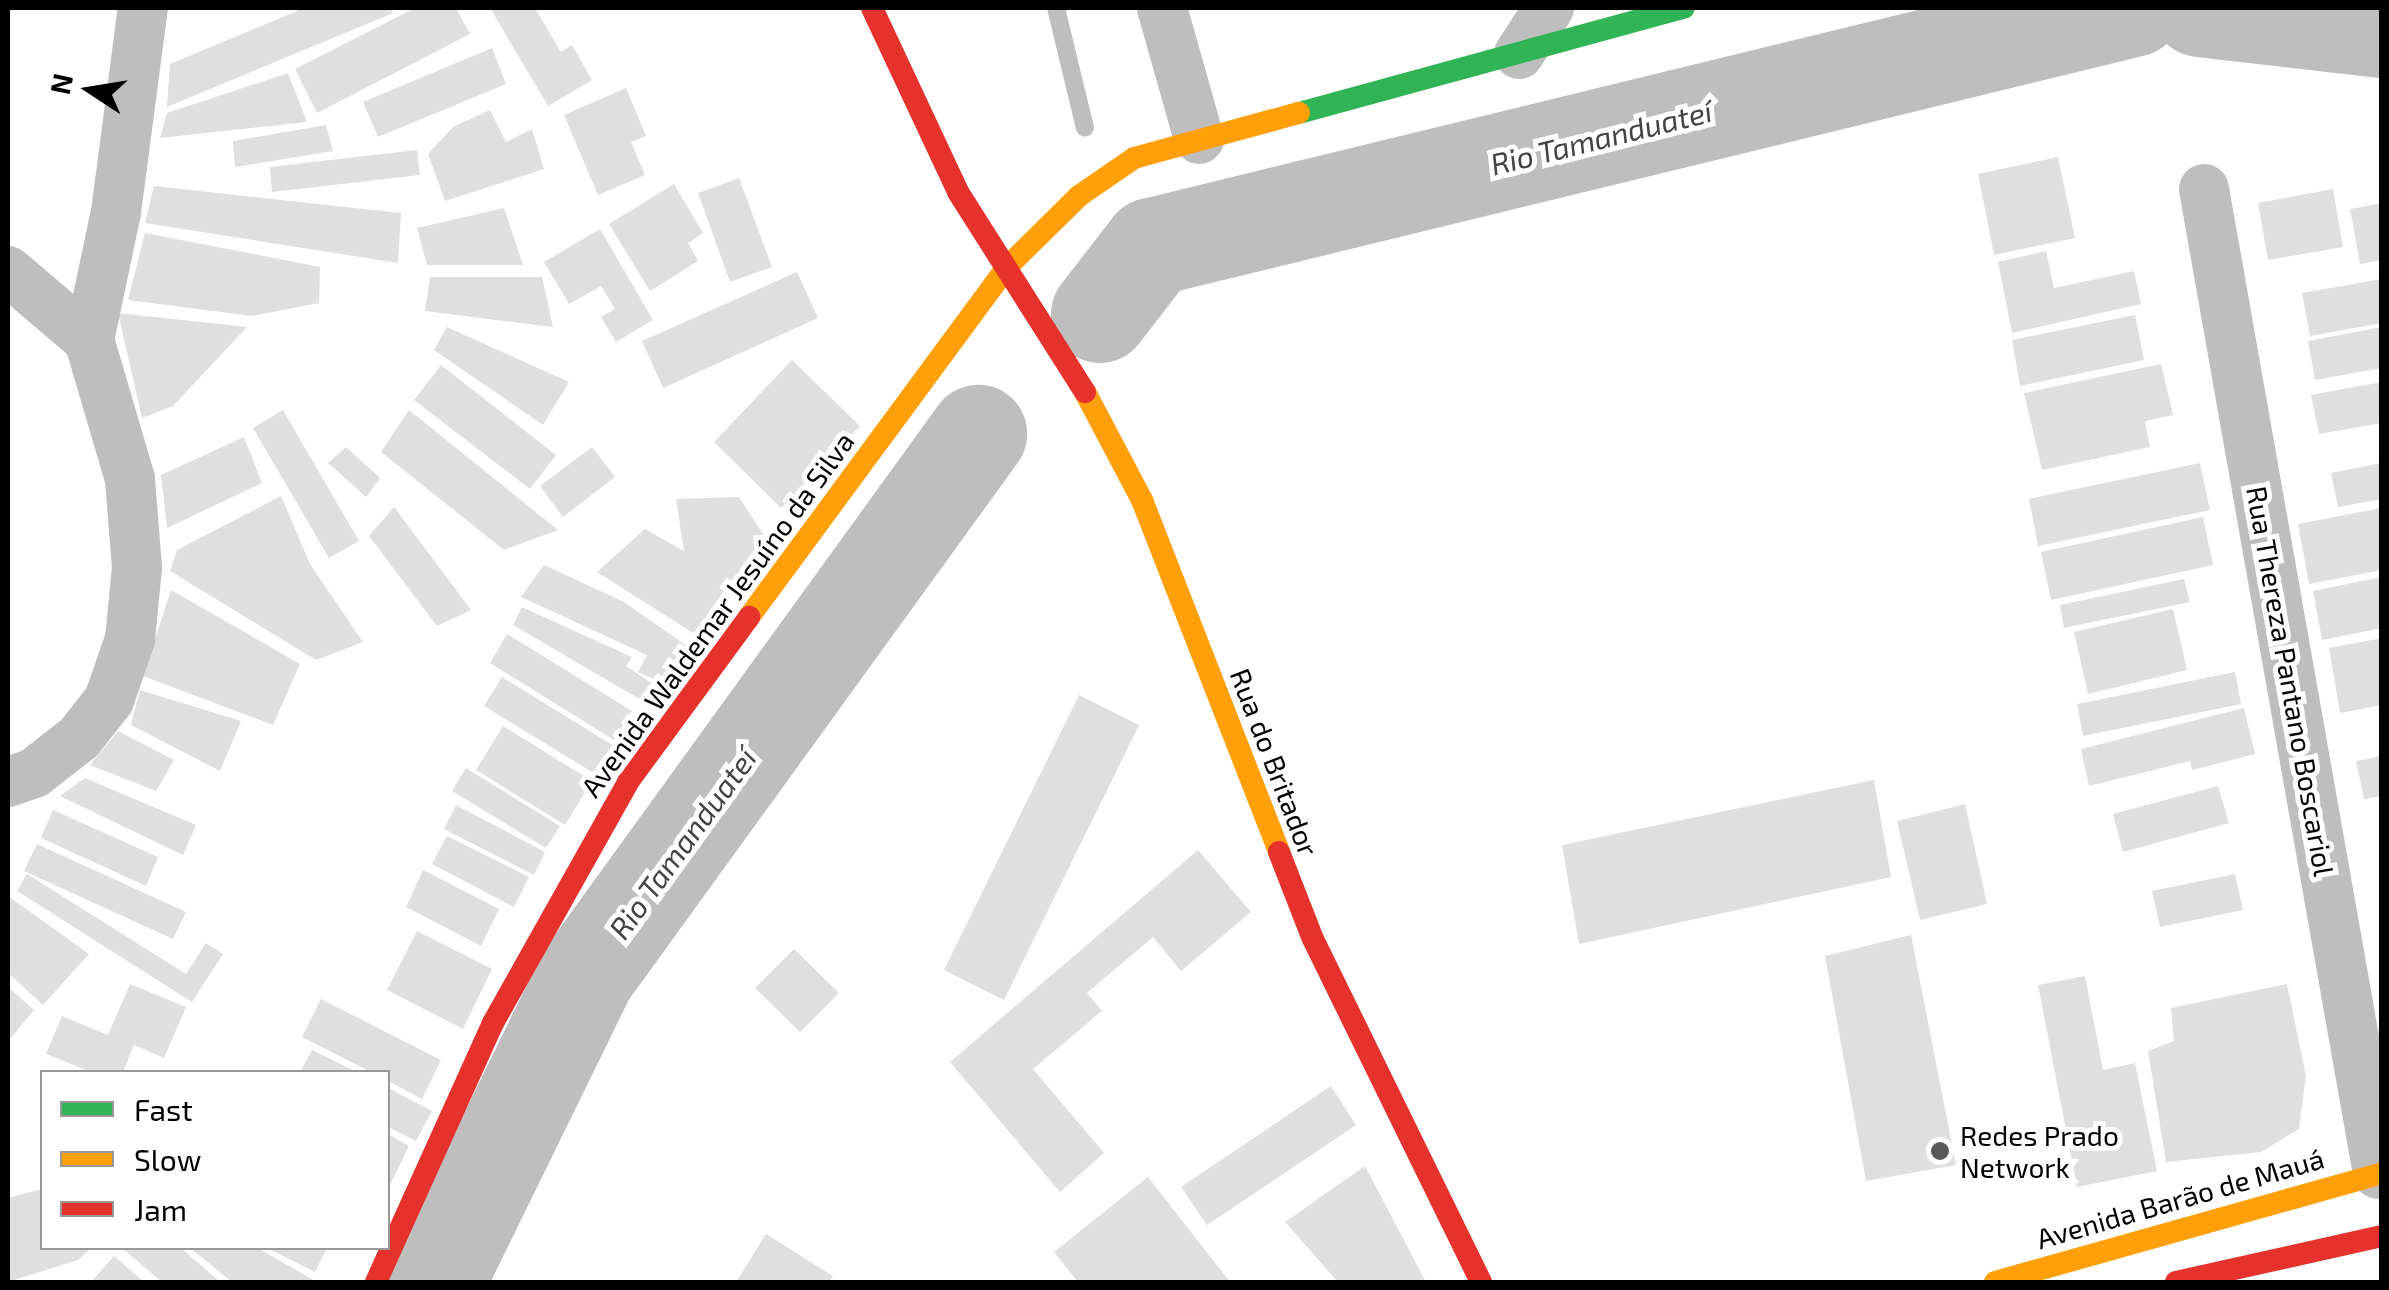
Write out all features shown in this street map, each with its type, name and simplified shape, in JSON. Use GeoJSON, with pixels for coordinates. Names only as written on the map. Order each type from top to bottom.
{"type":"FeatureCollection","features":[{"type":"Feature","properties":{"kind":"street"},"geometry":{"type":"LineString","coordinates":[[8,782],[34,773],[79,738],[109,700],[130,639],[136,568],[130,479],[88,340],[116,212],[143,8]]}},
{"type":"Feature","properties":{"kind":"street","name":"Rua do Britador"},"geometry":{"type":"LineString","coordinates":[[872,8],[958,192],[1099,414],[1142,500],[1312,939],[1481,1282]]}},
{"type":"Feature","properties":{"kind":"street"},"geometry":{"type":"LineString","coordinates":[[1162,8],[1199,139]]}},
{"type":"Feature","properties":{"kind":"street"},"geometry":{"type":"LineString","coordinates":[[1519,54],[1549,8]]}},
{"type":"Feature","properties":{"kind":"street","name":"Avenida Waldemar Jesuíno da Silva"},"geometry":{"type":"LineString","coordinates":[[376,1282],[493,1023],[628,782],[1006,268],[1079,196],[1134,158],[1684,8]]}},
{"type":"Feature","properties":{"kind":"street","name":"Rua Thereza Pantano Boscariol"},"geometry":{"type":"LineString","coordinates":[[2204,188],[2380,1174]]}},
{"type":"Feature","properties":{"kind":"street"},"geometry":{"type":"LineString","coordinates":[[8,271],[88,340]]}},
{"type":"Feature","properties":{"kind":"street","name":"Avenida Barão de Mauá"},"geometry":{"type":"LineString","coordinates":[[1995,1282],[2190,1222],[2380,1174]]}},
{"type":"Feature","properties":{"kind":"street"},"geometry":{"type":"LineString","coordinates":[[2176,1282],[2382,1236]]}},
{"type":"Feature","properties":{"kind":"building"},"geometry":{"type":"Polygon","coordinates":[[[304,8],[391,8],[393,13],[167,107],[170,64],[304,8]]]}},
{"type":"Feature","properties":{"kind":"building"},"geometry":{"type":"Polygon","coordinates":[[[415,8],[456,8],[470,34],[317,113],[295,69],[415,8]]]}},
{"type":"Feature","properties":{"kind":"building"},"geometry":{"type":"Polygon","coordinates":[[[490,8],[535,8],[561,52],[572,45],[592,80],[548,106],[490,8]]]}},
{"type":"Feature","properties":{"kind":"building"},"geometry":{"type":"Polygon","coordinates":[[[492,48],[506,84],[378,137],[363,102],[492,48]]]}},
{"type":"Feature","properties":{"kind":"building"},"geometry":{"type":"Polygon","coordinates":[[[288,73],[307,122],[160,138],[167,113],[288,73]]]}},
{"type":"Feature","properties":{"kind":"building"},"geometry":{"type":"Polygon","coordinates":[[[626,88],[646,136],[631,142],[645,175],[598,195],[564,115],[626,88]]]}},
{"type":"Feature","properties":{"kind":"building"},"geometry":{"type":"Polygon","coordinates":[[[490,110],[506,142],[532,129],[544,169],[445,201],[428,154],[453,127],[490,110]]]}},
{"type":"Feature","properties":{"kind":"building"},"geometry":{"type":"Polygon","coordinates":[[[326,125],[333,151],[235,167],[233,141],[326,125]]]}},
{"type":"Feature","properties":{"kind":"building"},"geometry":{"type":"Polygon","coordinates":[[[417,150],[420,175],[272,192],[270,167],[417,150]]]}},
{"type":"Feature","properties":{"kind":"building"},"geometry":{"type":"Polygon","coordinates":[[[2058,157],[2075,238],[1994,255],[1978,174],[2058,157]]]}},
{"type":"Feature","properties":{"kind":"building"},"geometry":{"type":"Polygon","coordinates":[[[739,178],[772,267],[730,282],[698,193],[739,178]]]}},
{"type":"Feature","properties":{"kind":"building"},"geometry":{"type":"Polygon","coordinates":[[[674,184],[703,233],[688,243],[698,261],[650,291],[609,224],[674,184]]]}},
{"type":"Feature","properties":{"kind":"building"},"geometry":{"type":"Polygon","coordinates":[[[154,186],[401,213],[398,263],[145,223],[154,186]]]}},
{"type":"Feature","properties":{"kind":"building"},"geometry":{"type":"Polygon","coordinates":[[[2333,189],[2343,247],[2268,260],[2258,203],[2333,189]]]}},
{"type":"Feature","properties":{"kind":"building"},"geometry":{"type":"Polygon","coordinates":[[[2382,203],[2382,260],[2360,264],[2350,209],[2382,203]]]}},
{"type":"Feature","properties":{"kind":"building"},"geometry":{"type":"Polygon","coordinates":[[[504,208],[523,265],[427,265],[417,228],[504,208]]]}},
{"type":"Feature","properties":{"kind":"building"},"geometry":{"type":"Polygon","coordinates":[[[600,229],[653,320],[616,342],[601,317],[615,309],[601,286],[569,304],[544,262],[600,229]]]}},
{"type":"Feature","properties":{"kind":"building"},"geometry":{"type":"Polygon","coordinates":[[[145,233],[320,267],[319,303],[252,316],[128,300],[145,233]]]}},
{"type":"Feature","properties":{"kind":"building"},"geometry":{"type":"Polygon","coordinates":[[[2046,251],[2054,288],[2134,271],[2141,304],[2012,333],[1998,262],[2046,251]]]}},
{"type":"Feature","properties":{"kind":"building"},"geometry":{"type":"Polygon","coordinates":[[[797,272],[818,318],[663,388],[642,341],[797,272]]]}},
{"type":"Feature","properties":{"kind":"building"},"geometry":{"type":"Polygon","coordinates":[[[430,277],[542,277],[553,327],[425,311],[430,277]]]}},
{"type":"Feature","properties":{"kind":"building"},"geometry":{"type":"Polygon","coordinates":[[[2382,279],[2382,323],[2310,336],[2302,293],[2382,279]]]}},
{"type":"Feature","properties":{"kind":"building"},"geometry":{"type":"Polygon","coordinates":[[[118,313],[247,327],[173,406],[142,418],[118,313]]]}},
{"type":"Feature","properties":{"kind":"building"},"geometry":{"type":"Polygon","coordinates":[[[2135,315],[2144,360],[2020,386],[2012,340],[2135,315]]]}},
{"type":"Feature","properties":{"kind":"building"},"geometry":{"type":"Polygon","coordinates":[[[447,327],[569,382],[543,425],[434,350],[447,327]]]}},
{"type":"Feature","properties":{"kind":"building"},"geometry":{"type":"Polygon","coordinates":[[[2382,327],[2382,368],[2315,380],[2308,341],[2382,327]]]}},
{"type":"Feature","properties":{"kind":"building"},"geometry":{"type":"Polygon","coordinates":[[[792,360],[860,426],[781,508],[714,442],[792,360]]]}},
{"type":"Feature","properties":{"kind":"building"},"geometry":{"type":"Polygon","coordinates":[[[2161,364],[2173,415],[2145,421],[2150,447],[2042,470],[2024,393],[2161,364]]]}},
{"type":"Feature","properties":{"kind":"building"},"geometry":{"type":"Polygon","coordinates":[[[441,365],[556,455],[530,489],[414,400],[441,365]]]}},
{"type":"Feature","properties":{"kind":"building"},"geometry":{"type":"Polygon","coordinates":[[[2382,382],[2382,423],[2319,434],[2311,395],[2382,382]]]}},
{"type":"Feature","properties":{"kind":"building"},"geometry":{"type":"Polygon","coordinates":[[[283,410],[359,541],[329,558],[253,428],[283,410]]]}},
{"type":"Feature","properties":{"kind":"building"},"geometry":{"type":"Polygon","coordinates":[[[409,410],[558,530],[504,550],[381,452],[409,410]]]}},
{"type":"Feature","properties":{"kind":"building"},"geometry":{"type":"Polygon","coordinates":[[[244,437],[262,483],[167,528],[161,475],[244,437]]]}},
{"type":"Feature","properties":{"kind":"building"},"geometry":{"type":"Polygon","coordinates":[[[346,447],[380,478],[366,497],[328,463],[346,447]]]}},
{"type":"Feature","properties":{"kind":"building"},"geometry":{"type":"Polygon","coordinates":[[[592,447],[615,477],[563,517],[540,486],[592,447]]]}},
{"type":"Feature","properties":{"kind":"building"},"geometry":{"type":"Polygon","coordinates":[[[2200,463],[2210,510],[2038,546],[2029,499],[2200,463]]]}},
{"type":"Feature","properties":{"kind":"building"},"geometry":{"type":"Polygon","coordinates":[[[2382,463],[2382,499],[2338,507],[2331,473],[2382,463]]]}},
{"type":"Feature","properties":{"kind":"building"},"geometry":{"type":"Polygon","coordinates":[[[281,496],[310,564],[363,642],[316,660],[170,571],[177,550],[281,496]]]}},
{"type":"Feature","properties":{"kind":"building"},"geometry":{"type":"Polygon","coordinates":[[[739,497],[769,543],[698,636],[597,572],[645,529],[684,551],[676,499],[739,497]]]}},
{"type":"Feature","properties":{"kind":"building"},"geometry":{"type":"Polygon","coordinates":[[[394,507],[471,610],[437,626],[369,536],[394,507]]]}},
{"type":"Feature","properties":{"kind":"building"},"geometry":{"type":"Polygon","coordinates":[[[2382,508],[2382,570],[2309,584],[2298,524],[2382,508]]]}},
{"type":"Feature","properties":{"kind":"building"},"geometry":{"type":"Polygon","coordinates":[[[2203,517],[2213,565],[2051,600],[2041,552],[2203,517]]]}},
{"type":"Feature","properties":{"kind":"building"},"geometry":{"type":"Polygon","coordinates":[[[544,565],[624,602],[697,653],[670,686],[638,672],[647,655],[521,597],[544,565]]]}},
{"type":"Feature","properties":{"kind":"building"},"geometry":{"type":"Polygon","coordinates":[[[2382,577],[2382,628],[2322,640],[2313,591],[2382,577]]]}},
{"type":"Feature","properties":{"kind":"building"},"geometry":{"type":"Polygon","coordinates":[[[2184,579],[2190,602],[2064,628],[2060,605],[2184,579]]]}},
{"type":"Feature","properties":{"kind":"building"},"geometry":{"type":"Polygon","coordinates":[[[171,590],[300,664],[273,725],[143,676],[171,590]]]}},
{"type":"Feature","properties":{"kind":"building"},"geometry":{"type":"Polygon","coordinates":[[[522,607],[632,657],[626,666],[659,688],[648,704],[513,625],[522,607]]]}},
{"type":"Feature","properties":{"kind":"building"},"geometry":{"type":"Polygon","coordinates":[[[2173,609],[2187,670],[2088,694],[2074,632],[2173,609]]]}},
{"type":"Feature","properties":{"kind":"building"},"geometry":{"type":"Polygon","coordinates":[[[507,634],[632,711],[614,740],[490,663],[507,634]]]}},
{"type":"Feature","properties":{"kind":"building"},"geometry":{"type":"Polygon","coordinates":[[[2382,638],[2382,705],[2340,713],[2329,648],[2382,638]]]}},
{"type":"Feature","properties":{"kind":"building"},"geometry":{"type":"Polygon","coordinates":[[[2235,672],[2241,704],[2083,736],[2077,704],[2235,672]]]}},
{"type":"Feature","properties":{"kind":"building"},"geometry":{"type":"Polygon","coordinates":[[[502,677],[614,746],[597,775],[484,706],[502,677]]]}},
{"type":"Feature","properties":{"kind":"building"},"geometry":{"type":"Polygon","coordinates":[[[140,690],[241,721],[220,771],[131,725],[140,690]]]}},
{"type":"Feature","properties":{"kind":"building"},"geometry":{"type":"Polygon","coordinates":[[[1079,695],[1139,725],[1004,1000],[944,970],[1079,695]]]}},
{"type":"Feature","properties":{"kind":"building"},"geometry":{"type":"Polygon","coordinates":[[[2244,708],[2255,754],[2192,770],[2190,761],[2089,786],[2081,749],[2244,708]]]}},
{"type":"Feature","properties":{"kind":"building"},"geometry":{"type":"Polygon","coordinates":[[[503,726],[592,781],[565,825],[476,770],[503,726]]]}},
{"type":"Feature","properties":{"kind":"building"},"geometry":{"type":"Polygon","coordinates":[[[118,731],[174,760],[156,791],[90,765],[118,731]]]}},
{"type":"Feature","properties":{"kind":"building"},"geometry":{"type":"Polygon","coordinates":[[[2382,756],[2382,796],[2364,799],[2356,761],[2382,756]]]}},
{"type":"Feature","properties":{"kind":"building"},"geometry":{"type":"Polygon","coordinates":[[[466,768],[560,826],[546,848],[452,791],[466,768]]]}},
{"type":"Feature","properties":{"kind":"building"},"geometry":{"type":"Polygon","coordinates":[[[85,778],[196,825],[183,855],[60,796],[85,778]]]}},
{"type":"Feature","properties":{"kind":"building"},"geometry":{"type":"Polygon","coordinates":[[[1874,780],[1891,877],[1579,944],[1562,845],[1874,780]]]}},
{"type":"Feature","properties":{"kind":"building"},"geometry":{"type":"Polygon","coordinates":[[[2218,786],[2229,823],[2123,852],[2113,814],[2218,786]]]}},
{"type":"Feature","properties":{"kind":"building"},"geometry":{"type":"Polygon","coordinates":[[[1965,804],[1987,904],[1920,920],[1897,821],[1965,804]]]}},
{"type":"Feature","properties":{"kind":"building"},"geometry":{"type":"Polygon","coordinates":[[[456,805],[545,852],[534,875],[444,829],[456,805]]]}},
{"type":"Feature","properties":{"kind":"building"},"geometry":{"type":"Polygon","coordinates":[[[53,810],[158,857],[146,886],[41,838],[53,810]]]}},
{"type":"Feature","properties":{"kind":"building"},"geometry":{"type":"Polygon","coordinates":[[[447,836],[529,877],[514,907],[432,864],[447,836]]]}},
{"type":"Feature","properties":{"kind":"building"},"geometry":{"type":"Polygon","coordinates":[[[37,844],[186,912],[173,939],[24,871],[37,844]]]}},
{"type":"Feature","properties":{"kind":"building"},"geometry":{"type":"Polygon","coordinates":[[[1198,850],[1251,912],[1181,971],[1153,937],[1087,993],[1102,1011],[1033,1069],[1104,1153],[1060,1192],[950,1062],[1198,850]]]}},
{"type":"Feature","properties":{"kind":"building"},"geometry":{"type":"Polygon","coordinates":[[[423,870],[499,909],[481,946],[406,907],[423,870]]]}},
{"type":"Feature","properties":{"kind":"building"},"geometry":{"type":"Polygon","coordinates":[[[27,874],[186,974],[206,943],[223,954],[192,1002],[17,891],[27,874]]]}},
{"type":"Feature","properties":{"kind":"building"},"geometry":{"type":"Polygon","coordinates":[[[2235,874],[2243,910],[2160,927],[2152,891],[2235,874]]]}},
{"type":"Feature","properties":{"kind":"building"},"geometry":{"type":"Polygon","coordinates":[[[8,896],[89,954],[43,1005],[8,973],[8,896]]]}},
{"type":"Feature","properties":{"kind":"building"},"geometry":{"type":"Polygon","coordinates":[[[417,931],[492,969],[463,1029],[387,990],[417,931]]]}},
{"type":"Feature","properties":{"kind":"building"},"geometry":{"type":"Polygon","coordinates":[[[1911,935],[1956,1165],[1866,1181],[1825,956],[1911,935]]]}},
{"type":"Feature","properties":{"kind":"building"},"geometry":{"type":"Polygon","coordinates":[[[794,949],[839,993],[800,1032],[755,988],[794,949]]]}},
{"type":"Feature","properties":{"kind":"building"},"geometry":{"type":"Polygon","coordinates":[[[2085,976],[2103,1070],[2135,1063],[2157,1171],[2077,1187],[2038,985],[2085,976]]]}},
{"type":"Feature","properties":{"kind":"building"},"geometry":{"type":"Polygon","coordinates":[[[130,984],[186,1007],[164,1058],[134,1045],[124,1070],[86,1070],[46,1054],[62,1016],[108,1035],[130,984]]]}},
{"type":"Feature","properties":{"kind":"building"},"geometry":{"type":"Polygon","coordinates":[[[2287,984],[2306,1076],[2299,1129],[2261,1152],[2166,1162],[2148,1051],[2174,1041],[2171,1008],[2287,984]]]}},
{"type":"Feature","properties":{"kind":"building"},"geometry":{"type":"Polygon","coordinates":[[[8,987],[34,1010],[11,1038],[8,1035],[8,987]]]}},
{"type":"Feature","properties":{"kind":"building"},"geometry":{"type":"Polygon","coordinates":[[[321,999],[441,1060],[422,1099],[390,1082],[390,1070],[367,1070],[302,1037],[321,999]]]}},
{"type":"Feature","properties":{"kind":"building"},"geometry":{"type":"Polygon","coordinates":[[[312,1050],[353,1070],[301,1070],[312,1050]]]}},
{"type":"Feature","properties":{"kind":"building"},"geometry":{"type":"Polygon","coordinates":[[[1331,1086],[1356,1125],[1207,1225],[1181,1187],[1331,1086]]]}},
{"type":"Feature","properties":{"kind":"building"},"geometry":{"type":"Polygon","coordinates":[[[390,1089],[432,1111],[416,1141],[390,1128],[390,1089]]]}},
{"type":"Feature","properties":{"kind":"building"},"geometry":{"type":"Polygon","coordinates":[[[390,1135],[409,1146],[390,1185],[390,1135]]]}},
{"type":"Feature","properties":{"kind":"building"},"geometry":{"type":"Polygon","coordinates":[[[1365,1166],[1426,1282],[1338,1282],[1285,1222],[1365,1166]]]}},
{"type":"Feature","properties":{"kind":"building"},"geometry":{"type":"Polygon","coordinates":[[[1148,1177],[1230,1282],[1078,1282],[1054,1252],[1148,1177]]]}},
{"type":"Feature","properties":{"kind":"building"},"geometry":{"type":"Polygon","coordinates":[[[40,1190],[40,1250],[89,1250],[78,1260],[8,1282],[8,1198],[40,1190]]]}},
{"type":"Feature","properties":{"kind":"building"},"geometry":{"type":"Polygon","coordinates":[[[766,1234],[833,1276],[829,1282],[736,1282],[766,1234]]]}},
{"type":"Feature","properties":{"kind":"building"},"geometry":{"type":"Polygon","coordinates":[[[124,1250],[183,1250],[220,1282],[162,1282],[124,1250]]]}},
{"type":"Feature","properties":{"kind":"building"},"geometry":{"type":"Polygon","coordinates":[[[192,1250],[261,1250],[317,1282],[232,1282],[192,1250]]]}},
{"type":"Feature","properties":{"kind":"building"},"geometry":{"type":"Polygon","coordinates":[[[271,1250],[326,1250],[315,1272],[271,1250]]]}},
{"type":"Feature","properties":{"kind":"building"},"geometry":{"type":"Polygon","coordinates":[[[114,1256],[144,1282],[91,1282],[114,1256]]]}},
{"type":"Feature","properties":{"kind":"waterway"},"geometry":{"type":"LineString","coordinates":[[1056,8],[1085,128]]}},
{"type":"Feature","properties":{"kind":"waterway","name":"Rio Tamanduateí"},"geometry":{"type":"LineString","coordinates":[[1100,314],[1152,247],[2133,8]]}},
{"type":"Feature","properties":{"kind":"waterway","name":"Rio Tamanduateí"},"geometry":{"type":"LineString","coordinates":[[2200,8],[2382,29]]}},
{"type":"Feature","properties":{"kind":"waterway","name":"Rio Tamanduateí"},"geometry":{"type":"LineString","coordinates":[[436,1282],[587,974],[978,434]]}},
{"type":"Feature","properties":{"kind":"traffic: fast"},"geometry":{"type":"LineString","coordinates":[[1299,113],[1684,8]]}},
{"type":"Feature","properties":{"kind":"traffic: slow"},"geometry":{"type":"LineString","coordinates":[[749,617],[1006,268],[1079,196],[1134,158],[1299,113]]}},
{"type":"Feature","properties":{"kind":"traffic: slow"},"geometry":{"type":"LineString","coordinates":[[1085,392],[1142,500],[1279,852]]}},
{"type":"Feature","properties":{"kind":"traffic: slow"},"geometry":{"type":"LineString","coordinates":[[1995,1282],[2382,1173]]}},
{"type":"Feature","properties":{"kind":"traffic: jam"},"geometry":{"type":"LineString","coordinates":[[872,8],[958,192],[1085,392]]}},
{"type":"Feature","properties":{"kind":"traffic: jam"},"geometry":{"type":"LineString","coordinates":[[376,1282],[493,1023],[628,782],[749,617]]}},
{"type":"Feature","properties":{"kind":"traffic: jam"},"geometry":{"type":"LineString","coordinates":[[1279,852],[1313,939],[1481,1282]]}},
{"type":"Feature","properties":{"kind":"traffic: jam"},"geometry":{"type":"LineString","coordinates":[[2176,1282],[2382,1236]]}},
{"type":"Feature","properties":{"kind":"place","name":"Redes Prado Network"},"geometry":{"type":"Point","coordinates":[1940,1151]}}]}
